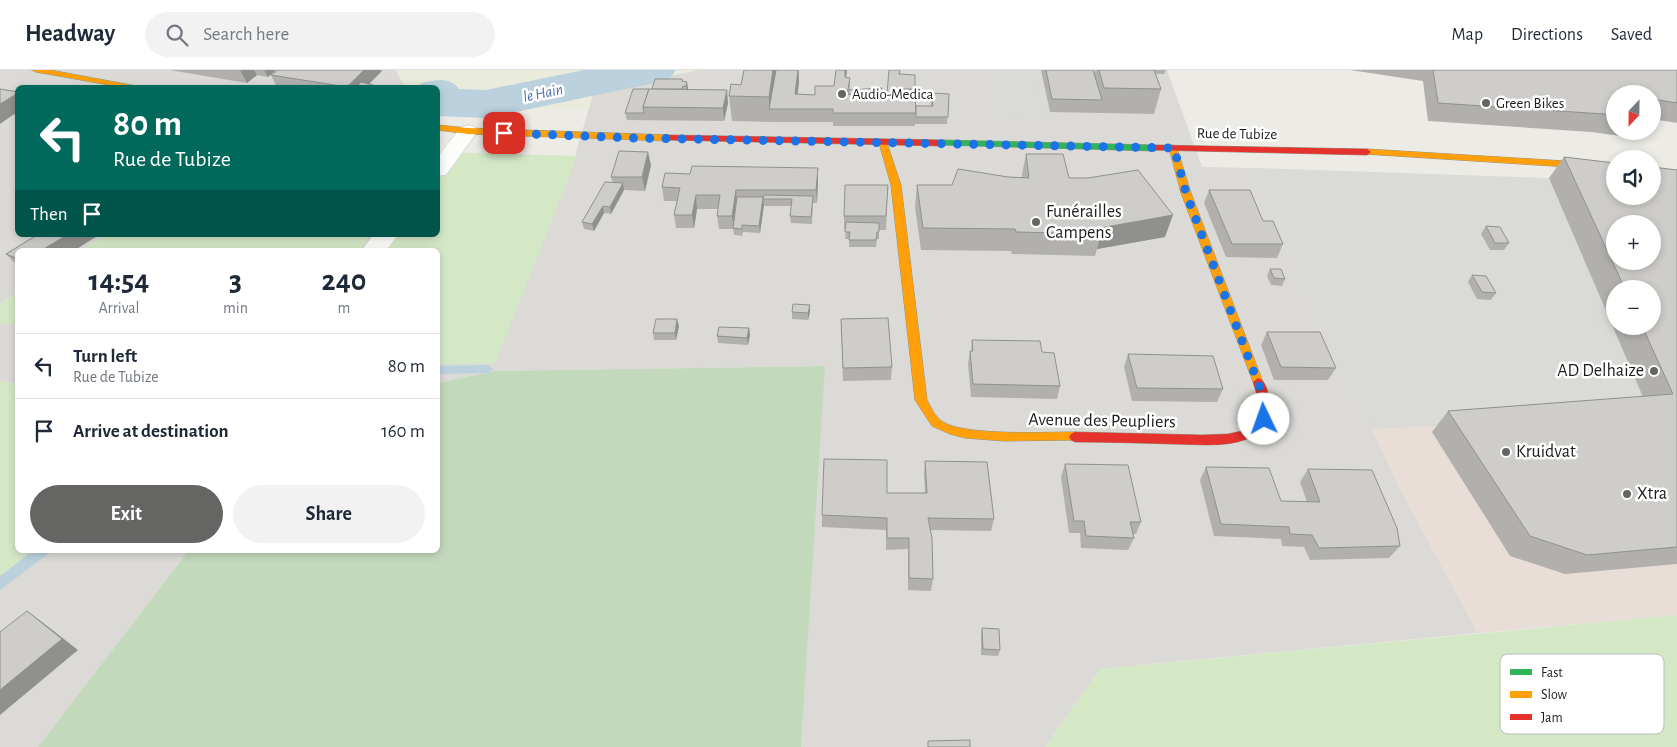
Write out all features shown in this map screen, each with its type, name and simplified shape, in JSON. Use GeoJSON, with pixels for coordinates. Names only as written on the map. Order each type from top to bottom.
{"type":"FeatureCollection","features":[{"type":"Feature","properties":{"kind":"main road"},"geometry":{"type":"LineString","coordinates":[[36,70],[125,85]]}},
{"type":"Feature","properties":{"kind":"main road","name":"Rue de Tubize"},"geometry":{"type":"LineString","coordinates":[[440,128],[614,137],[1394,152],[1606,166]]}},
{"type":"Feature","properties":{"kind":"main road","name":"Avenue des Peupliers"},"geometry":{"type":"LineString","coordinates":[[883,143],[896,185],[921,400],[932,421],[945,429],[966,434],[1194,440],[1236,438],[1256,430],[1264,419],[1266,404],[1186,193],[1174,148]]}},
{"type":"Feature","properties":{"kind":"street"},"geometry":{"type":"LineString","coordinates":[[440,167],[468,131]]}},
{"type":"Feature","properties":{"kind":"street"},"geometry":{"type":"LineString","coordinates":[[376,248],[384,237]]}},
{"type":"Feature","properties":{"kind":"shaded area"},"geometry":{"type":"Polygon","coordinates":[[[0,70],[396,70],[404,85],[15,85],[15,237],[102,237],[85,248],[15,248],[15,293],[0,304],[0,70]]]}},
{"type":"Feature","properties":{"kind":"shaded area"},"geometry":{"type":"Polygon","coordinates":[[[699,70],[1167,70],[1202,167],[1254,168],[1398,485],[1478,633],[1100,669],[1045,747],[801,747],[824,366],[495,371],[440,383],[440,364],[495,362],[574,160],[594,90],[699,70]]]}},
{"type":"Feature","properties":{"kind":"shaded area"},"geometry":{"type":"Polygon","coordinates":[[[994,70],[1034,70],[1045,119],[1002,118],[994,70]]]}},
{"type":"Feature","properties":{"kind":"shaded area"},"geometry":{"type":"Polygon","coordinates":[[[1254,168],[1549,178],[1606,310],[1606,335],[1617,335],[1651,415],[1372,429],[1254,168]]]}},
{"type":"Feature","properties":{"kind":"shaded area"},"geometry":{"type":"Polygon","coordinates":[[[1257,169],[1550,179],[1606,194],[1606,205],[1661,205],[1661,195],[1677,194],[1677,615],[1478,633],[1398,485],[1257,169]]]}},
{"type":"Feature","properties":{"kind":"shaded area"},"geometry":{"type":"Polygon","coordinates":[[[0,322],[15,325],[15,384],[0,381],[0,322]]]}},
{"type":"Feature","properties":{"kind":"shaded area"},"geometry":{"type":"Polygon","coordinates":[[[39,553],[187,553],[38,747],[0,747],[0,585],[39,553]]]}},
{"type":"Feature","properties":{"kind":"green space"},"geometry":{"type":"Polygon","coordinates":[[[396,70],[699,70],[594,90],[588,110],[440,104],[440,85],[404,85],[396,70]]]}},
{"type":"Feature","properties":{"kind":"green space"},"geometry":{"type":"Polygon","coordinates":[[[440,152],[577,156],[495,363],[440,364],[440,248],[85,248],[102,237],[440,237],[440,152]]]}},
{"type":"Feature","properties":{"kind":"green space"},"geometry":{"type":"Polygon","coordinates":[[[15,293],[15,325],[0,322],[0,304],[15,293]]]}},
{"type":"Feature","properties":{"kind":"green space"},"geometry":{"type":"Polygon","coordinates":[[[825,366],[801,747],[38,747],[187,553],[440,553],[440,383],[495,371],[825,366]]]}},
{"type":"Feature","properties":{"kind":"green space"},"geometry":{"type":"Polygon","coordinates":[[[0,381],[15,384],[15,553],[39,553],[0,585],[0,381]]]}},
{"type":"Feature","properties":{"kind":"green space"},"geometry":{"type":"Polygon","coordinates":[[[1677,615],[1677,747],[1045,747],[1100,669],[1677,615]]]}},
{"type":"Feature","properties":{"kind":"building"},"geometry":{"type":"Polygon","coordinates":[[[278,70],[364,70],[349,85],[334,85],[271,75],[278,70]]]}},
{"type":"Feature","properties":{"kind":"building"},"geometry":{"type":"Polygon","coordinates":[[[744,70],[773,70],[769,97],[729,96],[731,84],[741,85],[744,70]]]}},
{"type":"Feature","properties":{"kind":"building"},"geometry":{"type":"Polygon","coordinates":[[[776,70],[798,70],[795,94],[815,95],[815,86],[834,86],[836,70],[845,70],[845,77],[850,78],[847,94],[915,95],[916,113],[833,113],[833,109],[769,109],[776,70]]]}},
{"type":"Feature","properties":{"kind":"building"},"geometry":{"type":"Polygon","coordinates":[[[889,70],[900,70],[899,74],[915,75],[915,89],[902,89],[902,95],[848,94],[849,90],[882,88],[882,94],[887,94],[889,70]]]}},
{"type":"Feature","properties":{"kind":"building"},"geometry":{"type":"Polygon","coordinates":[[[1046,70],[1093,70],[1102,100],[1052,99],[1046,70]]]}},
{"type":"Feature","properties":{"kind":"building"},"geometry":{"type":"Polygon","coordinates":[[[1099,70],[1154,70],[1161,89],[1104,88],[1099,70]]]}},
{"type":"Feature","properties":{"kind":"building"},"geometry":{"type":"Polygon","coordinates":[[[1433,70],[1677,70],[1677,103],[1661,100],[1661,85],[1606,85],[1606,114],[1438,103],[1433,70]]]}},
{"type":"Feature","properties":{"kind":"building"},"geometry":{"type":"Polygon","coordinates":[[[655,79],[682,79],[682,81],[687,82],[686,86],[683,86],[682,89],[652,89],[655,79]]]}},
{"type":"Feature","properties":{"kind":"building"},"geometry":{"type":"Polygon","coordinates":[[[361,82],[372,85],[358,85],[361,82]]]}},
{"type":"Feature","properties":{"kind":"building"},"geometry":{"type":"Polygon","coordinates":[[[0,89],[15,92],[15,95],[0,104],[0,89]]]}},
{"type":"Feature","properties":{"kind":"building"},"geometry":{"type":"Polygon","coordinates":[[[633,89],[649,89],[643,107],[644,113],[625,113],[633,89]]]}},
{"type":"Feature","properties":{"kind":"building"},"geometry":{"type":"Polygon","coordinates":[[[649,89],[727,90],[723,108],[643,107],[649,89]]]}},
{"type":"Feature","properties":{"kind":"building"},"geometry":{"type":"Polygon","coordinates":[[[931,93],[949,94],[948,117],[916,117],[916,106],[933,106],[931,93]]]}},
{"type":"Feature","properties":{"kind":"building"},"geometry":{"type":"Polygon","coordinates":[[[619,151],[648,152],[642,177],[611,177],[619,151]]]}},
{"type":"Feature","properties":{"kind":"building"},"geometry":{"type":"Polygon","coordinates":[[[1026,154],[1063,154],[1069,178],[1088,178],[1138,170],[1173,215],[1100,228],[1101,234],[1016,232],[1015,229],[923,228],[917,185],[952,185],[958,169],[1008,177],[1029,178],[1026,154]]]}},
{"type":"Feature","properties":{"kind":"building"},"geometry":{"type":"Polygon","coordinates":[[[1564,157],[1606,162],[1606,205],[1661,205],[1661,168],[1677,170],[1677,547],[1587,555],[1530,536],[1448,411],[1673,394],[1646,335],[1661,335],[1661,280],[1621,280],[1616,270],[1661,270],[1661,215],[1606,215],[1606,248],[1564,157]]]}},
{"type":"Feature","properties":{"kind":"building"},"geometry":{"type":"Polygon","coordinates":[[[692,166],[818,168],[816,190],[736,190],[732,216],[717,216],[720,195],[696,195],[692,215],[674,215],[680,188],[662,187],[665,173],[690,174],[692,166]]]}},
{"type":"Feature","properties":{"kind":"building"},"geometry":{"type":"Polygon","coordinates":[[[605,182],[623,183],[610,207],[603,206],[592,224],[582,222],[605,182]]]}},
{"type":"Feature","properties":{"kind":"building"},"geometry":{"type":"Polygon","coordinates":[[[845,185],[888,185],[886,216],[844,216],[845,185]]]}},
{"type":"Feature","properties":{"kind":"building"},"geometry":{"type":"Polygon","coordinates":[[[1209,190],[1250,190],[1263,221],[1273,221],[1283,244],[1232,244],[1209,190]]]}},
{"type":"Feature","properties":{"kind":"building"},"geometry":{"type":"Polygon","coordinates":[[[764,195],[813,196],[811,217],[790,216],[792,199],[763,199],[764,195]]]}},
{"type":"Feature","properties":{"kind":"building"},"geometry":{"type":"Polygon","coordinates":[[[737,197],[763,197],[759,226],[742,225],[742,229],[733,228],[737,197]]]}},
{"type":"Feature","properties":{"kind":"building"},"geometry":{"type":"Polygon","coordinates":[[[846,222],[879,223],[879,232],[877,232],[876,240],[849,240],[850,232],[845,232],[846,222]]]}},
{"type":"Feature","properties":{"kind":"building"},"geometry":{"type":"Polygon","coordinates":[[[1486,226],[1500,227],[1509,243],[1495,243],[1486,226]]]}},
{"type":"Feature","properties":{"kind":"building"},"geometry":{"type":"Polygon","coordinates":[[[34,237],[64,237],[45,248],[16,248],[34,237]]]}},
{"type":"Feature","properties":{"kind":"building"},"geometry":{"type":"Polygon","coordinates":[[[15,248],[15,258],[6,254],[15,248]]]}},
{"type":"Feature","properties":{"kind":"building"},"geometry":{"type":"Polygon","coordinates":[[[1270,269],[1281,269],[1285,279],[1274,278],[1270,269]]]}},
{"type":"Feature","properties":{"kind":"building"},"geometry":{"type":"Polygon","coordinates":[[[1472,275],[1486,276],[1496,293],[1482,292],[1472,275]]]}},
{"type":"Feature","properties":{"kind":"building"},"geometry":{"type":"Polygon","coordinates":[[[793,304],[810,305],[808,313],[792,312],[793,304]]]}},
{"type":"Feature","properties":{"kind":"building"},"geometry":{"type":"Polygon","coordinates":[[[888,318],[892,367],[843,368],[841,319],[888,318]]]}},
{"type":"Feature","properties":{"kind":"building"},"geometry":{"type":"Polygon","coordinates":[[[656,319],[677,319],[675,333],[653,333],[656,319]]]}},
{"type":"Feature","properties":{"kind":"building"},"geometry":{"type":"Polygon","coordinates":[[[719,327],[749,328],[747,338],[717,336],[719,327]]]}},
{"type":"Feature","properties":{"kind":"building"},"geometry":{"type":"Polygon","coordinates":[[[1267,332],[1320,332],[1336,368],[1281,367],[1267,332]]]}},
{"type":"Feature","properties":{"kind":"building"},"geometry":{"type":"Polygon","coordinates":[[[972,340],[1040,341],[1042,352],[1054,353],[1060,386],[973,384],[970,351],[973,351],[972,340]]]}},
{"type":"Feature","properties":{"kind":"building"},"geometry":{"type":"Polygon","coordinates":[[[1128,354],[1213,356],[1223,389],[1137,388],[1128,354]]]}},
{"type":"Feature","properties":{"kind":"building"},"geometry":{"type":"Polygon","coordinates":[[[824,459],[887,460],[887,493],[927,493],[925,461],[987,462],[994,519],[928,518],[932,538],[933,579],[909,578],[909,538],[887,538],[887,518],[822,515],[824,459]]]}},
{"type":"Feature","properties":{"kind":"building"},"geometry":{"type":"Polygon","coordinates":[[[1065,464],[1128,465],[1141,522],[1130,522],[1134,538],[1086,536],[1084,521],[1074,521],[1065,464]]]}},
{"type":"Feature","properties":{"kind":"building"},"geometry":{"type":"Polygon","coordinates":[[[1206,467],[1269,468],[1281,501],[1320,502],[1308,469],[1372,470],[1397,528],[1400,546],[1319,548],[1312,535],[1290,534],[1289,527],[1221,524],[1206,467]]]}},
{"type":"Feature","properties":{"kind":"building"},"geometry":{"type":"Polygon","coordinates":[[[27,611],[62,639],[0,690],[0,632],[27,611]]]}},
{"type":"Feature","properties":{"kind":"building"},"geometry":{"type":"Polygon","coordinates":[[[982,628],[999,629],[1000,650],[983,649],[982,628]]]}},
{"type":"Feature","properties":{"kind":"building"},"geometry":{"type":"Polygon","coordinates":[[[970,740],[970,747],[928,747],[928,741],[970,740]]]}},
{"type":"Feature","properties":{"kind":"waterway","name":"le Hain"},"geometry":{"type":"LineString","coordinates":[[440,96],[445,103],[486,104],[653,70]]}},
{"type":"Feature","properties":{"kind":"waterway"},"geometry":{"type":"LineString","coordinates":[[440,370],[488,369]]}},
{"type":"Feature","properties":{"kind":"waterway"},"geometry":{"type":"LineString","coordinates":[[0,584],[40,553]]}},
{"type":"Feature","properties":{"kind":"traffic: fast"},"geometry":{"type":"LineString","coordinates":[[942,143],[1155,148]]}},
{"type":"Feature","properties":{"kind":"traffic: slow"},"geometry":{"type":"LineString","coordinates":[[36,70],[125,85]]}},
{"type":"Feature","properties":{"kind":"traffic: slow"},"geometry":{"type":"LineString","coordinates":[[440,128],[468,131],[669,138]]}},
{"type":"Feature","properties":{"kind":"traffic: slow"},"geometry":{"type":"LineString","coordinates":[[883,143],[896,185],[921,400],[929,414],[939,425],[950,430],[965,433],[1004,436],[1075,437]]}},
{"type":"Feature","properties":{"kind":"traffic: slow"},"geometry":{"type":"LineString","coordinates":[[1173,148],[1186,193],[1258,382]]}},
{"type":"Feature","properties":{"kind":"traffic: slow"},"geometry":{"type":"LineString","coordinates":[[1367,152],[1606,166]]}},
{"type":"Feature","properties":{"kind":"traffic: jam"},"geometry":{"type":"LineString","coordinates":[[669,138],[942,143]]}},
{"type":"Feature","properties":{"kind":"traffic: jam"},"geometry":{"type":"LineString","coordinates":[[1155,148],[1367,152]]}},
{"type":"Feature","properties":{"kind":"traffic: jam"},"geometry":{"type":"LineString","coordinates":[[1075,437],[1203,440],[1228,439],[1245,435],[1259,427],[1265,416],[1266,404],[1258,382]]}},
{"type":"Feature","properties":{"kind":"place","name":"Audio-Medica"},"geometry":{"type":"Point","coordinates":[842,94]}},
{"type":"Feature","properties":{"kind":"place","name":"Green Bikes"},"geometry":{"type":"Point","coordinates":[1486,103]}},
{"type":"Feature","properties":{"kind":"place","name":"Funérailles Campens"},"geometry":{"type":"Point","coordinates":[1036,222]}},
{"type":"Feature","properties":{"kind":"place","name":"AD Delhaize"},"geometry":{"type":"Point","coordinates":[1654,371]}},
{"type":"Feature","properties":{"kind":"place","name":"Kruidvat"},"geometry":{"type":"Point","coordinates":[1506,452]}},
{"type":"Feature","properties":{"kind":"place","name":"Xtra"},"geometry":{"type":"Point","coordinates":[1627,494]}},
{"type":"Feature","properties":{"kind":"route"},"geometry":{"type":"LineString","coordinates":[[504,133],[634,138],[1174,148],[1186,193],[1266,404],[1264,419]]}}]}
